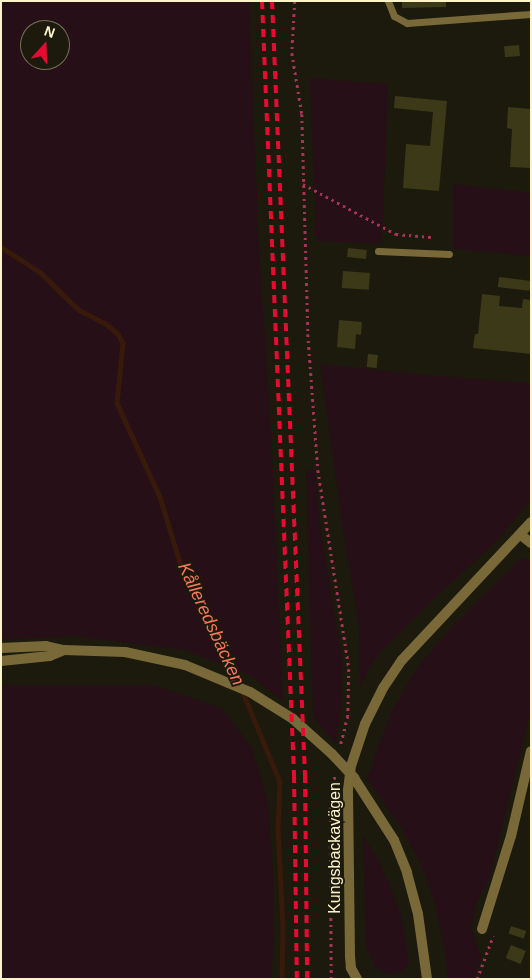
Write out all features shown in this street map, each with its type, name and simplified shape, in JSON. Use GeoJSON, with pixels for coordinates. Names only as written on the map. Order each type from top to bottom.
{"type":"FeatureCollection","features":[{"type":"Feature","properties":{"kind":"street","name":"Kungsbackavägen"},"geometry":{"type":"LineString","coordinates":[[357,979],[351,968],[350,956],[348,790],[351,766],[365,724],[383,688],[402,660],[531,522]]}},
{"type":"Feature","properties":{"kind":"street"},"geometry":{"type":"LineString","coordinates":[[521,534],[531,543]]}},
{"type":"Feature","properties":{"kind":"street"},"geometry":{"type":"LineString","coordinates":[[1,648],[46,646],[64,650],[125,652],[185,665],[220,679],[270,704],[293,720],[332,754],[354,778],[394,840],[407,873],[418,914],[427,979]]}},
{"type":"Feature","properties":{"kind":"street"},"geometry":{"type":"LineString","coordinates":[[1,661],[50,656],[64,650]]}},
{"type":"Feature","properties":{"kind":"street"},"geometry":{"type":"LineString","coordinates":[[482,929],[511,836],[531,751]]}},
{"type":"Feature","properties":{"kind":"lane"},"geometry":{"type":"LineString","coordinates":[[388,1],[394,16],[407,23],[531,14]]}},
{"type":"Feature","properties":{"kind":"lane"},"geometry":{"type":"LineString","coordinates":[[378,251],[449,254]]}},
{"type":"Feature","properties":{"kind":"path"},"geometry":{"type":"LineString","coordinates":[[295,1],[292,53],[302,114],[308,334],[318,470],[349,669],[348,716],[340,754]]}},
{"type":"Feature","properties":{"kind":"path"},"geometry":{"type":"LineString","coordinates":[[304,184],[396,234],[432,237]]}},
{"type":"Feature","properties":{"kind":"path"},"geometry":{"type":"LineString","coordinates":[[331,979],[331,792],[335,773]]}},
{"type":"Feature","properties":{"kind":"path"},"geometry":{"type":"LineString","coordinates":[[477,979],[495,931]]}},
{"type":"Feature","properties":{"kind":"shaded area"},"geometry":{"type":"Polygon","coordinates":[[[1,1],[249,1],[259,249],[271,430],[283,701],[250,675],[184,650],[73,636],[1,640],[1,1]]]}},
{"type":"Feature","properties":{"kind":"shaded area"},"geometry":{"type":"Polygon","coordinates":[[[310,78],[388,84],[382,244],[316,241],[310,78]]]}},
{"type":"Feature","properties":{"kind":"shaded area"},"geometry":{"type":"Polygon","coordinates":[[[453,184],[531,193],[531,256],[454,249],[453,184]]]}},
{"type":"Feature","properties":{"kind":"shaded area"},"geometry":{"type":"Polygon","coordinates":[[[320,364],[531,383],[531,498],[499,539],[439,594],[376,657],[360,687],[359,626],[341,516],[320,364]]]}},
{"type":"Feature","properties":{"kind":"shaded area"},"geometry":{"type":"Polygon","coordinates":[[[306,470],[315,470],[321,531],[343,665],[341,708],[336,744],[313,717],[306,470]]]}},
{"type":"Feature","properties":{"kind":"shaded area"},"geometry":{"type":"Polygon","coordinates":[[[521,558],[531,560],[530,714],[489,880],[477,902],[471,928],[482,957],[473,979],[448,979],[445,952],[435,902],[420,862],[402,829],[367,779],[391,713],[417,668],[453,626],[521,558]]]}},
{"type":"Feature","properties":{"kind":"shaded area"},"geometry":{"type":"Polygon","coordinates":[[[1,685],[154,685],[222,708],[252,749],[268,801],[273,875],[274,942],[271,979],[1,979],[1,685]]]}},
{"type":"Feature","properties":{"kind":"shaded area"},"geometry":{"type":"Polygon","coordinates":[[[363,836],[380,863],[401,914],[409,961],[405,970],[390,974],[376,968],[366,945],[363,836]]]}},
{"type":"Feature","properties":{"kind":"building"},"geometry":{"type":"Polygon","coordinates":[[[402,1],[446,1],[446,7],[402,8],[402,1]]]}},
{"type":"Feature","properties":{"kind":"building"},"geometry":{"type":"Polygon","coordinates":[[[519,45],[520,56],[505,57],[504,46],[519,45]]]}},
{"type":"Feature","properties":{"kind":"building"},"geometry":{"type":"Polygon","coordinates":[[[395,96],[447,101],[439,191],[403,188],[406,144],[430,146],[433,112],[394,108],[395,96]]]}},
{"type":"Feature","properties":{"kind":"building"},"geometry":{"type":"Polygon","coordinates":[[[508,107],[531,109],[531,168],[510,167],[512,129],[507,128],[508,107]]]}},
{"type":"Feature","properties":{"kind":"building"},"geometry":{"type":"Polygon","coordinates":[[[348,248],[367,250],[366,259],[347,257],[348,248]]]}},
{"type":"Feature","properties":{"kind":"building"},"geometry":{"type":"Polygon","coordinates":[[[343,271],[370,273],[369,290],[342,288],[343,271]]]}},
{"type":"Feature","properties":{"kind":"building"},"geometry":{"type":"Polygon","coordinates":[[[499,277],[531,281],[530,291],[498,287],[499,277]]]}},
{"type":"Feature","properties":{"kind":"building"},"geometry":{"type":"Polygon","coordinates":[[[482,294],[500,296],[499,306],[522,308],[523,299],[531,300],[531,354],[473,348],[475,334],[478,334],[482,294]]]}},
{"type":"Feature","properties":{"kind":"building"},"geometry":{"type":"Polygon","coordinates":[[[339,320],[362,322],[361,335],[356,334],[355,349],[337,347],[339,320]]]}},
{"type":"Feature","properties":{"kind":"building"},"geometry":{"type":"Polygon","coordinates":[[[368,354],[378,355],[377,368],[367,367],[368,354]]]}},
{"type":"Feature","properties":{"kind":"building"},"geometry":{"type":"Polygon","coordinates":[[[511,926],[526,931],[524,939],[509,934],[511,926]]]}},
{"type":"Feature","properties":{"kind":"building"},"geometry":{"type":"Polygon","coordinates":[[[511,945],[526,951],[521,964],[506,958],[511,945]]]}},
{"type":"Feature","properties":{"kind":"waterway","name":"Kålleredsbäcken"},"geometry":{"type":"LineString","coordinates":[[1,247],[40,272],[79,310],[105,323],[118,334],[123,343],[117,403],[160,497],[182,569],[227,654],[280,782],[278,828],[283,927],[282,979]]}},
{"type":"Feature","properties":{"kind":"railway"},"geometry":{"type":"LineString","coordinates":[[262,1],[294,775],[297,979]]}},
{"type":"Feature","properties":{"kind":"railway"},"geometry":{"type":"LineString","coordinates":[[272,1],[305,775],[307,979]]}}]}
